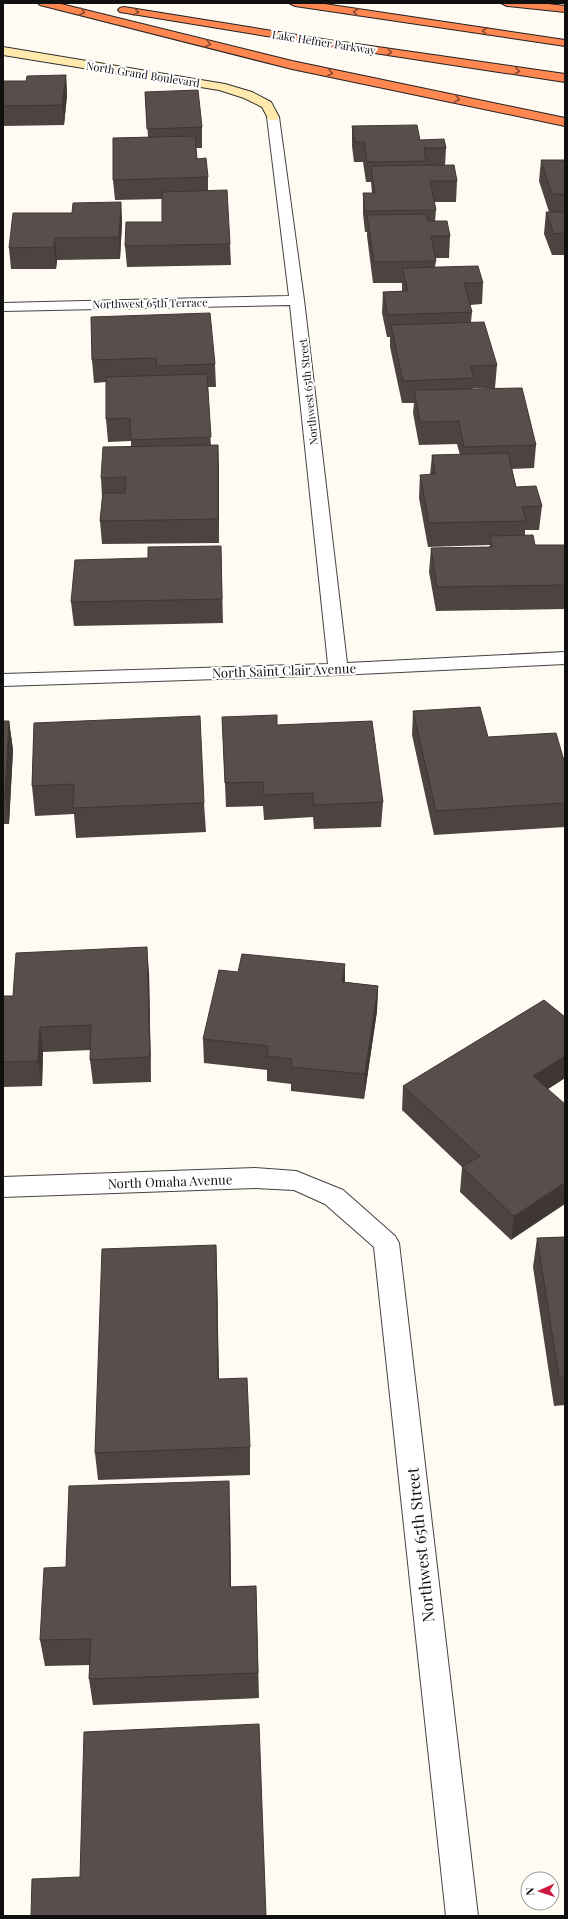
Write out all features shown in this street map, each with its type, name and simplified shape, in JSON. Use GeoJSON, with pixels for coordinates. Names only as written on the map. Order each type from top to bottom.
{"type":"FeatureCollection","features":[{"type":"Feature","properties":{"kind":"highway"},"geometry":{"type":"LineString","coordinates":[[44,3],[292,65],[565,122]]}},
{"type":"Feature","properties":{"kind":"highway","name":"Lake Hefner Parkway"},"geometry":{"type":"LineString","coordinates":[[84,3],[322,42],[565,78]]}},
{"type":"Feature","properties":{"kind":"highway"},"geometry":{"type":"LineString","coordinates":[[295,3],[565,43]]}},
{"type":"Feature","properties":{"kind":"highway"},"geometry":{"type":"LineString","coordinates":[[507,3],[565,9]]}},
{"type":"Feature","properties":{"kind":"street","name":"North Grand Boulevard"},"geometry":{"type":"LineString","coordinates":[[3,52],[221,87],[248,95],[267,105],[273,117]]}},
{"type":"Feature","properties":{"kind":"street","name":"Northwest 65th Street"},"geometry":{"type":"LineString","coordinates":[[273,117],[297,300],[338,669]]}},
{"type":"Feature","properties":{"kind":"street","name":"Northwest 65th Terrace"},"geometry":{"type":"LineString","coordinates":[[3,307],[297,300]]}},
{"type":"Feature","properties":{"kind":"street","name":"North Saint Clair Avenue"},"geometry":{"type":"LineString","coordinates":[[3,680],[338,669],[565,658]]}},
{"type":"Feature","properties":{"kind":"street","name":"North Omaha Avenue"},"geometry":{"type":"LineString","coordinates":[[3,1187],[255,1178],[296,1181],[334,1197]]}},
{"type":"Feature","properties":{"kind":"street","name":"Northwest 65th Street"},"geometry":{"type":"LineString","coordinates":[[334,1197],[386,1243],[462,1916]]}},
{"type":"Feature","properties":{"kind":"building"},"geometry":{"type":"Polygon","coordinates":[[[66,75],[62,105],[3,106],[3,81],[26,81],[27,76],[66,75]]]}},
{"type":"Feature","properties":{"kind":"building"},"geometry":{"type":"Polygon","coordinates":[[[198,90],[202,127],[147,129],[145,92],[198,90]]]}},
{"type":"Feature","properties":{"kind":"building"},"geometry":{"type":"Polygon","coordinates":[[[417,125],[420,140],[444,139],[446,148],[424,148],[426,161],[367,162],[364,142],[355,142],[352,126],[417,125]]]}},
{"type":"Feature","properties":{"kind":"building"},"geometry":{"type":"Polygon","coordinates":[[[195,136],[197,159],[206,158],[208,177],[113,180],[113,138],[195,136]]]}},
{"type":"Feature","properties":{"kind":"building"},"geometry":{"type":"Polygon","coordinates":[[[541,160],[565,160],[565,194],[552,194],[541,160]]]}},
{"type":"Feature","properties":{"kind":"building"},"geometry":{"type":"Polygon","coordinates":[[[454,165],[457,181],[430,181],[436,210],[365,211],[363,193],[375,193],[371,166],[454,165]]]}},
{"type":"Feature","properties":{"kind":"building"},"geometry":{"type":"Polygon","coordinates":[[[227,190],[230,244],[125,246],[126,222],[162,222],[162,192],[227,190]]]}},
{"type":"Feature","properties":{"kind":"building"},"geometry":{"type":"Polygon","coordinates":[[[121,202],[119,237],[55,238],[54,247],[9,248],[13,213],[72,213],[73,203],[121,202]]]}},
{"type":"Feature","properties":{"kind":"building"},"geometry":{"type":"Polygon","coordinates":[[[546,212],[565,212],[565,233],[554,234],[546,212]]]}},
{"type":"Feature","properties":{"kind":"building"},"geometry":{"type":"Polygon","coordinates":[[[426,214],[428,221],[447,221],[450,236],[431,236],[436,261],[374,262],[367,215],[426,214]]]}},
{"type":"Feature","properties":{"kind":"building"},"geometry":{"type":"Polygon","coordinates":[[[478,266],[483,283],[464,283],[472,312],[388,315],[383,292],[408,291],[402,268],[478,266]]]}},
{"type":"Feature","properties":{"kind":"building"},"geometry":{"type":"Polygon","coordinates":[[[210,313],[215,364],[156,366],[156,358],[92,360],[91,317],[210,313]]]}},
{"type":"Feature","properties":{"kind":"building"},"geometry":{"type":"Polygon","coordinates":[[[484,322],[497,365],[470,366],[474,378],[403,381],[391,325],[484,322]]]}},
{"type":"Feature","properties":{"kind":"building"},"geometry":{"type":"Polygon","coordinates":[[[207,374],[211,437],[131,440],[130,418],[106,419],[106,377],[207,374]]]}},
{"type":"Feature","properties":{"kind":"building"},"geometry":{"type":"Polygon","coordinates":[[[522,388],[536,445],[464,447],[459,421],[420,422],[414,390],[522,388]]]}},
{"type":"Feature","properties":{"kind":"building"},"geometry":{"type":"Polygon","coordinates":[[[218,445],[218,519],[100,521],[103,493],[125,493],[126,477],[101,478],[103,447],[218,445]]]}},
{"type":"Feature","properties":{"kind":"building"},"geometry":{"type":"Polygon","coordinates":[[[508,453],[516,487],[536,486],[542,506],[522,507],[526,521],[429,523],[420,475],[435,474],[432,455],[508,453]]]}},
{"type":"Feature","properties":{"kind":"building"},"geometry":{"type":"Polygon","coordinates":[[[533,535],[535,545],[565,545],[565,585],[437,587],[431,548],[492,547],[490,536],[533,535]]]}},
{"type":"Feature","properties":{"kind":"building"},"geometry":{"type":"Polygon","coordinates":[[[221,546],[222,599],[71,602],[75,560],[148,558],[148,547],[221,546]]]}},
{"type":"Feature","properties":{"kind":"building"},"geometry":{"type":"Polygon","coordinates":[[[480,707],[488,737],[556,733],[565,764],[565,803],[436,811],[413,711],[480,707]]]}},
{"type":"Feature","properties":{"kind":"building"},"geometry":{"type":"Polygon","coordinates":[[[277,715],[277,725],[372,721],[383,802],[314,805],[313,793],[264,795],[263,782],[225,783],[222,717],[277,715]]]}},
{"type":"Feature","properties":{"kind":"building"},"geometry":{"type":"Polygon","coordinates":[[[200,716],[204,803],[73,808],[74,784],[32,786],[34,723],[200,716]]]}},
{"type":"Feature","properties":{"kind":"building"},"geometry":{"type":"Polygon","coordinates":[[[3,721],[9,721],[5,794],[3,794],[3,721]]]}},
{"type":"Feature","properties":{"kind":"building"},"geometry":{"type":"Polygon","coordinates":[[[147,947],[150,1057],[90,1060],[91,1025],[40,1027],[38,1061],[3,1062],[3,996],[13,996],[16,953],[147,947]]]}},
{"type":"Feature","properties":{"kind":"building"},"geometry":{"type":"Polygon","coordinates":[[[242,954],[345,964],[342,982],[378,986],[365,1074],[291,1067],[292,1059],[267,1056],[268,1046],[203,1039],[219,970],[238,972],[242,954]]]}},
{"type":"Feature","properties":{"kind":"building"},"geometry":{"type":"Polygon","coordinates":[[[544,1000],[565,1017],[565,1056],[533,1076],[565,1104],[565,1182],[514,1216],[462,1167],[480,1156],[403,1086],[544,1000]]]}},
{"type":"Feature","properties":{"kind":"building"},"geometry":{"type":"Polygon","coordinates":[[[565,1237],[565,1377],[559,1377],[537,1238],[565,1237]]]}},
{"type":"Feature","properties":{"kind":"building"},"geometry":{"type":"Polygon","coordinates":[[[216,1245],[218,1379],[247,1378],[250,1447],[95,1453],[102,1249],[216,1245]]]}},
{"type":"Feature","properties":{"kind":"building"},"geometry":{"type":"Polygon","coordinates":[[[229,1481],[230,1587],[256,1586],[258,1673],[89,1679],[91,1639],[40,1640],[44,1568],[66,1567],[69,1486],[229,1481]]]}},
{"type":"Feature","properties":{"kind":"building"},"geometry":{"type":"Polygon","coordinates":[[[259,1724],[266,1916],[31,1916],[32,1879],[80,1877],[84,1732],[259,1724]]]}}]}
